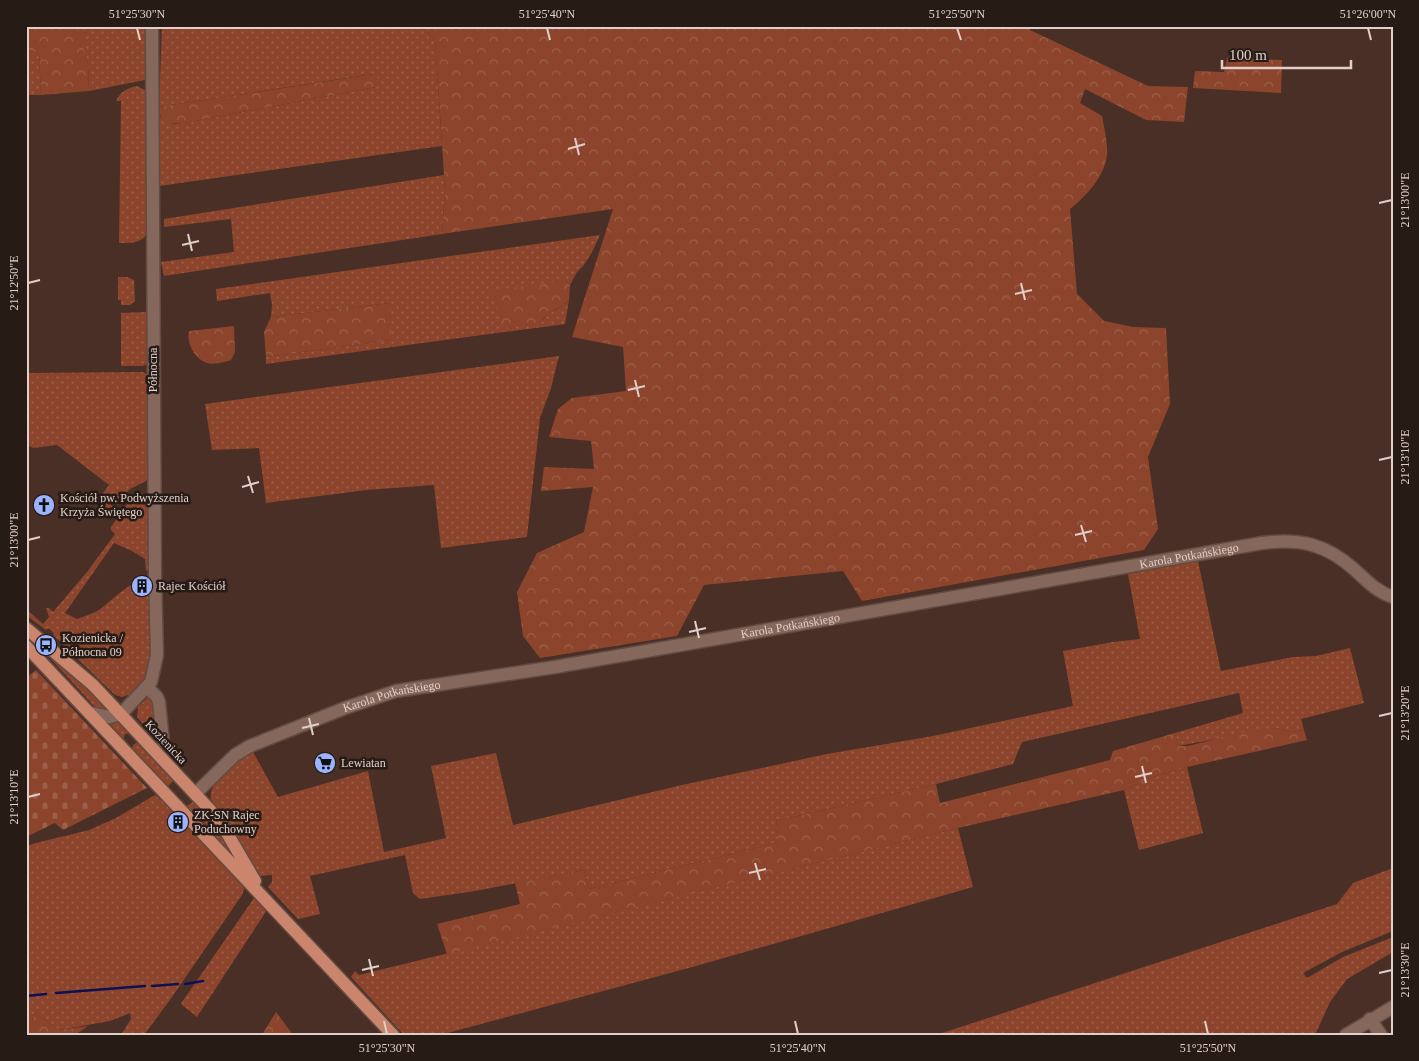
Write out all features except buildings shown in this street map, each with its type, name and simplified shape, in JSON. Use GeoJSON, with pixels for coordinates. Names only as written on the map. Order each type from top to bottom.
{"type":"FeatureCollection","features":[{"type":"Feature","properties":{"kind":"main road","name":"Kozienicka"},"geometry":{"type":"LineString","coordinates":[[26,628],[78,671],[112,704],[125,709],[142,737],[184,781]]}},
{"type":"Feature","properties":{"kind":"main road"},"geometry":{"type":"LineString","coordinates":[[26,646],[127,752],[184,798],[220,821],[262,894]]}},
{"type":"Feature","properties":{"kind":"main road"},"geometry":{"type":"LineString","coordinates":[[127,752],[128,740],[133,736],[142,737]]}},
{"type":"Feature","properties":{"kind":"main road"},"geometry":{"type":"LineString","coordinates":[[184,781],[187,792],[184,798]]}},
{"type":"Feature","properties":{"kind":"main road"},"geometry":{"type":"LineString","coordinates":[[184,798],[262,894],[393,1035]]}},
{"type":"Feature","properties":{"kind":"street","name":"Północna"},"geometry":{"type":"LineString","coordinates":[[125,709],[147,687],[154,673],[157,655],[155,594],[152,26]]}},
{"type":"Feature","properties":{"kind":"street","name":"Karola Potkańskiego"},"geometry":{"type":"LineString","coordinates":[[184,798],[211,778],[235,755],[250,746],[346,708],[396,691],[556,667],[1268,542],[1297,541],[1327,549],[1344,560],[1376,589],[1393,597]]}},
{"type":"Feature","properties":{"kind":"street"},"geometry":{"type":"LineString","coordinates":[[147,687],[157,697],[159,702],[162,741]]}},
{"type":"Feature","properties":{"kind":"street"},"geometry":{"type":"LineString","coordinates":[[90,713],[110,717],[125,709]]}},
{"type":"Feature","properties":{"kind":"street"},"geometry":{"type":"LineString","coordinates":[[184,781],[197,782],[211,778]]}},
{"type":"Feature","properties":{"kind":"street"},"geometry":{"type":"LineString","coordinates":[[1346,1035],[1393,1007]]}},
{"type":"Feature","properties":{"kind":"street"},"geometry":{"type":"LineString","coordinates":[[1370,1020],[1381,1035]]}},
{"type":"Feature","properties":{"kind":"green space"},"geometry":{"type":"Polygon","coordinates":[[[26,26],[91,26],[84,35],[89,91],[41,95],[39,53],[26,52],[26,26]]]}},
{"type":"Feature","properties":{"kind":"green space"},"geometry":{"type":"Polygon","coordinates":[[[91,26],[147,26],[148,77],[145,80],[89,91],[84,35],[91,26]]]}},
{"type":"Feature","properties":{"kind":"green space"},"geometry":{"type":"Polygon","coordinates":[[[162,26],[420,26],[435,39],[442,146],[159,186],[159,120],[161,116],[162,120],[173,124],[184,123],[376,87],[373,74],[159,107],[162,26]]]}},
{"type":"Feature","properties":{"kind":"green space"},"geometry":{"type":"Polygon","coordinates":[[[420,26],[1031,26],[1030,30],[1148,86],[1188,87],[1184,122],[1146,120],[1085,89],[1080,103],[1102,116],[1107,155],[1098,179],[1088,192],[1070,209],[1077,294],[1104,321],[1133,327],[1166,328],[1170,404],[1148,457],[1158,529],[1144,550],[862,601],[843,571],[704,585],[677,636],[540,658],[523,636],[517,592],[537,553],[584,532],[593,487],[541,491],[544,467],[594,469],[591,441],[549,437],[558,409],[572,398],[626,391],[623,347],[572,337],[613,209],[442,234],[445,190],[435,39],[420,26]]]}},
{"type":"Feature","properties":{"kind":"green space"},"geometry":{"type":"Polygon","coordinates":[[[26,52],[39,53],[41,95],[26,95],[26,52]]]}},
{"type":"Feature","properties":{"kind":"green space"},"geometry":{"type":"Polygon","coordinates":[[[1227,58],[1282,60],[1281,93],[1193,88],[1195,71],[1224,72],[1227,58]]]}},
{"type":"Feature","properties":{"kind":"green space"},"geometry":{"type":"Polygon","coordinates":[[[374,74],[378,78],[378,85],[376,87],[184,123],[166,124],[160,114],[159,107],[374,74]]]}},
{"type":"Feature","properties":{"kind":"green space"},"geometry":{"type":"Polygon","coordinates":[[[137,86],[147,91],[148,231],[140,241],[119,243],[121,101],[116,101],[124,91],[137,86]]]}},
{"type":"Feature","properties":{"kind":"green space"},"geometry":{"type":"Polygon","coordinates":[[[444,175],[445,190],[442,234],[164,276],[161,262],[234,252],[231,219],[164,227],[164,219],[444,175]]]}},
{"type":"Feature","properties":{"kind":"green space"},"geometry":{"type":"Polygon","coordinates":[[[600,235],[584,265],[577,272],[570,285],[566,281],[539,324],[550,313],[569,300],[565,324],[266,364],[266,357],[391,340],[390,303],[271,317],[270,293],[217,301],[216,289],[600,235]]]}},
{"type":"Feature","properties":{"kind":"green space"},"geometry":{"type":"Polygon","coordinates":[[[118,277],[127,277],[134,280],[135,301],[130,305],[121,305],[121,300],[118,300],[118,277]]]}},
{"type":"Feature","properties":{"kind":"green space"},"geometry":{"type":"Polygon","coordinates":[[[566,281],[570,285],[569,300],[563,306],[546,316],[539,324],[507,328],[501,320],[491,291],[566,281]]]}},
{"type":"Feature","properties":{"kind":"green space"},"geometry":{"type":"Polygon","coordinates":[[[390,303],[392,340],[266,357],[264,332],[271,317],[390,303]]]}},
{"type":"Feature","properties":{"kind":"green space"},"geometry":{"type":"Polygon","coordinates":[[[121,313],[148,313],[149,363],[143,366],[121,366],[121,313]]]}},
{"type":"Feature","properties":{"kind":"green space"},"geometry":{"type":"Polygon","coordinates":[[[234,326],[235,352],[231,360],[210,364],[199,358],[192,350],[188,336],[189,331],[234,326]]]}},
{"type":"Feature","properties":{"kind":"green space"},"geometry":{"type":"Polygon","coordinates":[[[559,356],[551,388],[540,418],[527,537],[441,548],[434,485],[366,490],[266,503],[259,448],[212,450],[205,404],[559,356]]]}},
{"type":"Feature","properties":{"kind":"green space"},"geometry":{"type":"Polygon","coordinates":[[[142,372],[149,376],[148,477],[146,481],[130,489],[121,499],[115,496],[110,503],[115,509],[109,511],[96,503],[109,485],[57,445],[33,448],[26,444],[26,373],[142,372]]]}},
{"type":"Feature","properties":{"kind":"green space"},"geometry":{"type":"Polygon","coordinates":[[[142,493],[149,500],[149,571],[146,570],[145,559],[114,543],[65,613],[77,619],[91,614],[130,586],[142,581],[148,582],[150,585],[152,654],[147,678],[130,698],[128,695],[122,697],[115,695],[53,635],[54,633],[48,628],[46,630],[26,615],[26,609],[43,624],[49,617],[46,608],[53,612],[87,572],[115,534],[111,527],[133,496],[142,493]]]}},
{"type":"Feature","properties":{"kind":"green space"},"geometry":{"type":"Polygon","coordinates":[[[1198,561],[1221,671],[1293,657],[1316,656],[1350,648],[1364,703],[1301,719],[1304,730],[1291,732],[1277,728],[1178,746],[1175,733],[1243,713],[1239,693],[1022,742],[1013,764],[776,821],[779,842],[589,889],[584,870],[475,891],[420,899],[413,893],[405,855],[310,876],[320,914],[298,919],[268,887],[272,882],[272,875],[259,876],[224,817],[211,799],[214,785],[225,771],[240,759],[253,752],[278,797],[368,771],[384,852],[446,838],[431,766],[496,753],[513,825],[682,785],[827,754],[933,736],[1073,706],[1063,651],[1140,639],[1128,574],[1198,561]]]}},
{"type":"Feature","properties":{"kind":"green space"},"geometry":{"type":"Polygon","coordinates":[[[53,657],[78,677],[114,713],[96,708],[51,659],[53,657]]]}},
{"type":"Feature","properties":{"kind":"green space"},"geometry":{"type":"Polygon","coordinates":[[[36,670],[147,788],[63,830],[55,823],[26,837],[26,678],[36,670]]]}},
{"type":"Feature","properties":{"kind":"green space"},"geometry":{"type":"Polygon","coordinates":[[[149,696],[154,698],[159,742],[137,717],[138,707],[149,696]]]}},
{"type":"Feature","properties":{"kind":"green space"},"geometry":{"type":"Polygon","coordinates":[[[104,720],[119,721],[131,733],[125,734],[123,740],[104,720]]]}},
{"type":"Feature","properties":{"kind":"green space"},"geometry":{"type":"Polygon","coordinates":[[[1277,728],[1291,732],[1304,730],[1307,740],[1187,767],[1150,778],[1124,790],[958,828],[447,954],[437,924],[520,904],[515,883],[584,870],[589,889],[779,842],[776,821],[936,784],[940,803],[1110,760],[1113,751],[1175,733],[1178,746],[1188,746],[1248,731],[1277,728]]]}},
{"type":"Feature","properties":{"kind":"green space"},"geometry":{"type":"Polygon","coordinates":[[[136,743],[140,744],[175,779],[166,788],[132,749],[136,743]]]}},
{"type":"Feature","properties":{"kind":"green space"},"geometry":{"type":"Polygon","coordinates":[[[1187,767],[1203,833],[1139,850],[1124,790],[1150,778],[1187,767]]]}},
{"type":"Feature","properties":{"kind":"green space"},"geometry":{"type":"Polygon","coordinates":[[[155,795],[166,804],[169,804],[246,884],[242,895],[144,1035],[121,1035],[131,1019],[130,1013],[110,1021],[59,1030],[36,1014],[26,1028],[26,847],[89,830],[116,818],[155,795]]]}},
{"type":"Feature","properties":{"kind":"green space"},"geometry":{"type":"Polygon","coordinates":[[[194,801],[218,825],[231,851],[228,853],[208,833],[208,827],[194,812],[188,812],[184,808],[194,801]]]}},
{"type":"Feature","properties":{"kind":"green space"},"geometry":{"type":"Polygon","coordinates":[[[958,828],[973,887],[696,966],[440,1035],[404,1035],[351,977],[355,971],[359,975],[958,828]]]}},
{"type":"Feature","properties":{"kind":"green space"},"geometry":{"type":"Polygon","coordinates":[[[1393,868],[1393,931],[1342,952],[1303,973],[1307,978],[1343,957],[1393,937],[1393,952],[1347,979],[1330,1002],[1315,1035],[936,1035],[1337,904],[1353,883],[1393,868]]]}},
{"type":"Feature","properties":{"kind":"green space"},"geometry":{"type":"Polygon","coordinates":[[[254,898],[267,910],[197,1017],[181,1004],[254,898]]]}},
{"type":"Feature","properties":{"kind":"green space"},"geometry":{"type":"Polygon","coordinates":[[[276,1012],[293,1035],[262,1035],[276,1012]]]}},
{"type":"Feature","properties":{"kind":"green space"},"geometry":{"type":"Polygon","coordinates":[[[36,1014],[59,1030],[88,1026],[75,1035],[26,1035],[26,1028],[36,1014]]]}},
{"type":"Feature","properties":{"kind":"waterway"},"geometry":{"type":"LineString","coordinates":[[185,984],[203,981]]}},
{"type":"Feature","properties":{"kind":"waterway"},"geometry":{"type":"LineString","coordinates":[[152,986],[178,984]]}},
{"type":"Feature","properties":{"kind":"waterway"},"geometry":{"type":"LineString","coordinates":[[56,993],[145,986]]}},
{"type":"Feature","properties":{"kind":"waterway"},"geometry":{"type":"LineString","coordinates":[[26,996],[46,994]]}},
{"type":"Feature","properties":{"kind":"place","name":"Kościół pw. Podwyższenia Krzyża Świętego"},"geometry":{"type":"Point","coordinates":[44,505]}},
{"type":"Feature","properties":{"kind":"place","name":"Rajec Kościół"},"geometry":{"type":"Point","coordinates":[142,586]}},
{"type":"Feature","properties":{"kind":"place","name":"Kozienicka / Północna 09"},"geometry":{"type":"Point","coordinates":[46,645]}},
{"type":"Feature","properties":{"kind":"place","name":"Lewiatan"},"geometry":{"type":"Point","coordinates":[325,763]}},
{"type":"Feature","properties":{"kind":"place","name":"ZK-SN Rajec Poduchowny"},"geometry":{"type":"Point","coordinates":[178,822]}}]}
